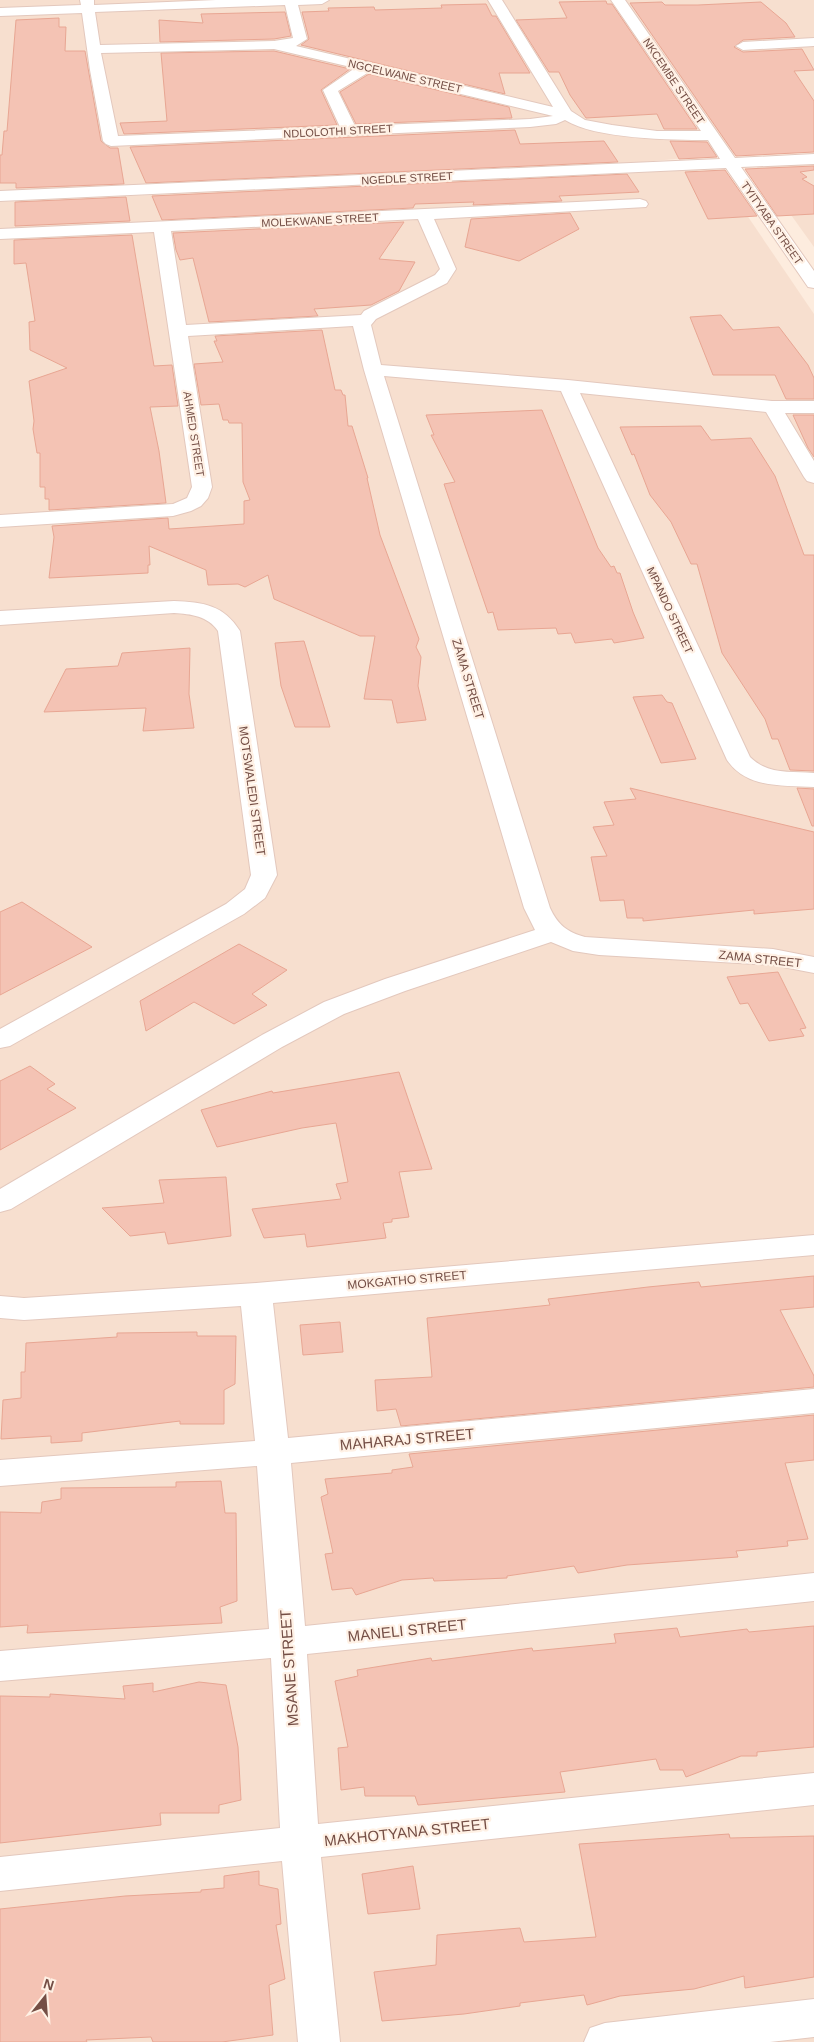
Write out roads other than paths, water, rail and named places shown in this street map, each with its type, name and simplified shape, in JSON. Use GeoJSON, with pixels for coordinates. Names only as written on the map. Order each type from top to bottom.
{"type":"FeatureCollection","features":[{"type":"Feature","properties":{"kind":"street"},"geometry":{"type":"LineString","coordinates":[[0,12],[87,4],[322,0]]}},
{"type":"Feature","properties":{"kind":"street"},"geometry":{"type":"LineString","coordinates":[[495,0],[565,114]]}},
{"type":"Feature","properties":{"kind":"street","name":"NKCEMBE STREET"},"geometry":{"type":"LineString","coordinates":[[618,0],[729,163]]}},
{"type":"Feature","properties":{"kind":"street"},"geometry":{"type":"LineString","coordinates":[[274,45],[294,42],[300,39],[291,1]]}},
{"type":"Feature","properties":{"kind":"street","name":"NDLOLOTHI STREET"},"geometry":{"type":"LineString","coordinates":[[87,4],[111,142],[530,123],[556,120],[565,114]]}},
{"type":"Feature","properties":{"kind":"street"},"geometry":{"type":"LineString","coordinates":[[743,46],[814,42]]}},
{"type":"Feature","properties":{"kind":"street","name":"NGCELWANE STREET"},"geometry":{"type":"LineString","coordinates":[[94,49],[274,45],[565,114],[582,124],[657,135],[711,136]]}},
{"type":"Feature","properties":{"kind":"street"},"geometry":{"type":"LineString","coordinates":[[350,131],[330,90],[367,67]]}},
{"type":"Feature","properties":{"kind":"street","name":"NGEDLE STREET"},"geometry":{"type":"LineString","coordinates":[[0,196],[814,159]]}},
{"type":"Feature","properties":{"kind":"street","name":"TYITYABA STREET"},"geometry":{"type":"LineString","coordinates":[[729,163],[814,283]]}},
{"type":"Feature","properties":{"kind":"street","name":"MOLEKWANE STREET"},"geometry":{"type":"LineString","coordinates":[[0,234],[162,228],[640,204]]}},
{"type":"Feature","properties":{"kind":"street"},"geometry":{"type":"LineString","coordinates":[[178,331],[364,320],[370,315],[441,279],[446,274],[448,269],[424,215]]}},
{"type":"Feature","properties":{"kind":"street","name":"AHMED STREET"},"geometry":{"type":"LineString","coordinates":[[0,521],[167,511],[184,508],[193,504],[200,496],[202,487],[162,228]]}},
{"type":"Feature","properties":{"kind":"street","name":"ZAMA STREET"},"geometry":{"type":"LineString","coordinates":[[364,320],[362,325],[373,370],[537,908],[545,925],[553,934],[566,940],[599,948],[773,957],[814,965]]}},
{"type":"Feature","properties":{"kind":"street"},"geometry":{"type":"LineString","coordinates":[[373,370],[568,386],[772,407],[814,407]]}},
{"type":"Feature","properties":{"kind":"street","name":"MPANDO STREET"},"geometry":{"type":"LineString","coordinates":[[568,386],[739,760],[750,771],[764,777],[814,780]]}},
{"type":"Feature","properties":{"kind":"street"},"geometry":{"type":"LineString","coordinates":[[772,407],[814,477]]}},
{"type":"Feature","properties":{"kind":"street","name":"MOTSWALEDI STREET"},"geometry":{"type":"LineString","coordinates":[[0,618],[174,607],[206,611],[225,622],[229,631],[264,875],[256,893],[235,909],[0,1040]]}},
{"type":"Feature","properties":{"kind":"street"},"geometry":{"type":"LineString","coordinates":[[0,1202],[272,1040],[334,1008],[395,985],[553,934]]}},
{"type":"Feature","properties":{"kind":"street","name":"MOKGATHO STREET"},"geometry":{"type":"LineString","coordinates":[[0,1307],[24,1309],[256,1294],[814,1245]]}},
{"type":"Feature","properties":{"kind":"street","name":"MSANE STREET"},"geometry":{"type":"LineString","coordinates":[[256,1294],[273,1452],[288,1642],[300,1843],[319,2042]]}},
{"type":"Feature","properties":{"kind":"street","name":"MAHARAJ STREET"},"geometry":{"type":"LineString","coordinates":[[0,1473],[273,1452],[814,1401]]}},
{"type":"Feature","properties":{"kind":"street","name":"MANELI STREET"},"geometry":{"type":"LineString","coordinates":[[0,1666],[288,1642],[814,1587]]}},
{"type":"Feature","properties":{"kind":"street","name":"MAKHOTYANA STREET"},"geometry":{"type":"LineString","coordinates":[[0,1874],[814,1789]]}},
{"type":"Feature","properties":{"kind":"street"},"geometry":{"type":"LineString","coordinates":[[605,2042],[814,2018]]}}]}
